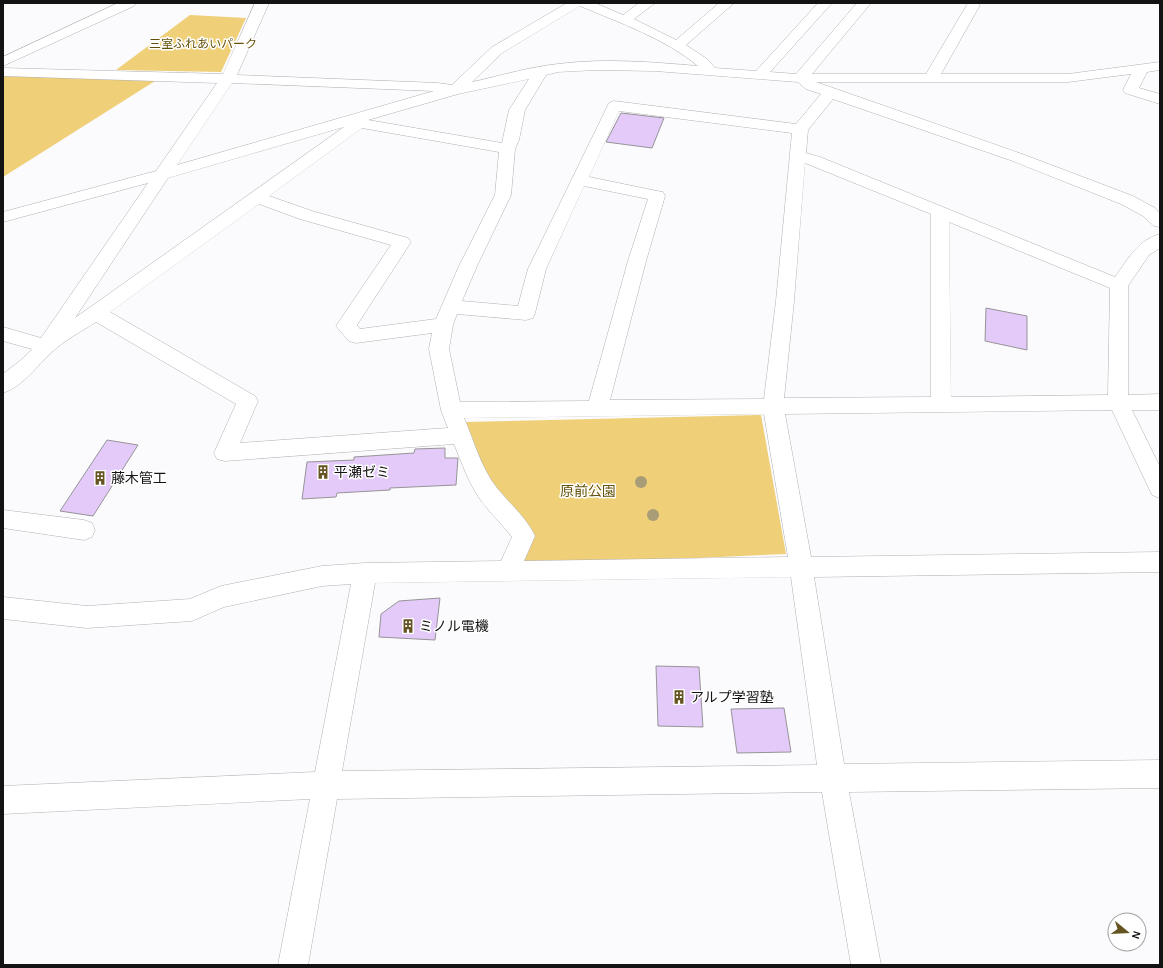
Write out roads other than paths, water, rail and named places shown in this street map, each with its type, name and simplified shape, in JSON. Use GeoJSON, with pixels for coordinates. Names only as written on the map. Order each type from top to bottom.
{"type":"FeatureCollection","features":[{"type":"Feature","properties":{"kind":"street"},"geometry":{"type":"LineString","coordinates":[[94,3],[115,10]]}},
{"type":"Feature","properties":{"kind":"street"},"geometry":{"type":"LineString","coordinates":[[3,62],[129,3]]}},
{"type":"Feature","properties":{"kind":"street"},"geometry":{"type":"LineString","coordinates":[[3,385],[28,364],[46,346],[164,174],[231,73],[262,3]]}},
{"type":"Feature","properties":{"kind":"street"},"geometry":{"type":"LineString","coordinates":[[455,90],[497,50],[576,3]]}},
{"type":"Feature","properties":{"kind":"street"},"geometry":{"type":"LineString","coordinates":[[583,3],[624,20],[677,46],[706,64],[710,71]]}},
{"type":"Feature","properties":{"kind":"street"},"geometry":{"type":"LineString","coordinates":[[624,20],[648,3]]}},
{"type":"Feature","properties":{"kind":"street"},"geometry":{"type":"LineString","coordinates":[[677,46],[727,3]]}},
{"type":"Feature","properties":{"kind":"street"},"geometry":{"type":"LineString","coordinates":[[762,75],[763,70],[825,3]]}},
{"type":"Feature","properties":{"kind":"street"},"geometry":{"type":"LineString","coordinates":[[802,77],[864,3]]}},
{"type":"Feature","properties":{"kind":"street"},"geometry":{"type":"LineString","coordinates":[[931,78],[973,5]]}},
{"type":"Feature","properties":{"kind":"street"},"geometry":{"type":"LineString","coordinates":[[3,217],[366,119],[455,90],[558,68],[597,66],[802,77],[1068,78],[1141,70],[1160,66]]}},
{"type":"Feature","properties":{"kind":"street"},"geometry":{"type":"LineString","coordinates":[[1141,70],[1130,90],[1160,99]]}},
{"type":"Feature","properties":{"kind":"street"},"geometry":{"type":"LineString","coordinates":[[508,572],[524,536],[511,518],[489,494],[478,477],[451,410],[439,349],[443,326],[462,281],[503,195],[506,149],[510,140],[517,110],[541,71]]}},
{"type":"Feature","properties":{"kind":"street"},"geometry":{"type":"LineString","coordinates":[[3,72],[438,87],[455,90]]}},
{"type":"Feature","properties":{"kind":"street"},"geometry":{"type":"LineString","coordinates":[[802,77],[811,86],[1016,157],[1127,200],[1149,212],[1160,222]]}},
{"type":"Feature","properties":{"kind":"street"},"geometry":{"type":"LineString","coordinates":[[830,92],[800,129],[799,156],[773,407],[801,567],[834,778],[866,965]]}},
{"type":"Feature","properties":{"kind":"street"},"geometry":{"type":"LineString","coordinates":[[452,306],[526,313],[537,269],[614,106],[800,129]]}},
{"type":"Feature","properties":{"kind":"street"},"geometry":{"type":"LineString","coordinates":[[3,334],[46,346],[96,313],[366,119],[506,149]]}},
{"type":"Feature","properties":{"kind":"street"},"geometry":{"type":"LineString","coordinates":[[799,156],[814,160],[940,213],[1119,285]]}},
{"type":"Feature","properties":{"kind":"street"},"geometry":{"type":"LineString","coordinates":[[579,180],[656,196],[597,409]]}},
{"type":"Feature","properties":{"kind":"street"},"geometry":{"type":"LineString","coordinates":[[256,197],[306,215],[402,242],[346,326],[356,336],[443,326]]}},
{"type":"Feature","properties":{"kind":"street"},"geometry":{"type":"LineString","coordinates":[[940,213],[941,405]]}},
{"type":"Feature","properties":{"kind":"street"},"geometry":{"type":"LineString","coordinates":[[1160,240],[1143,251],[1119,285],[1118,402],[1160,489]]}},
{"type":"Feature","properties":{"kind":"street"},"geometry":{"type":"LineString","coordinates":[[96,313],[248,401],[225,453],[460,435]]}},
{"type":"Feature","properties":{"kind":"street"},"geometry":{"type":"LineString","coordinates":[[451,410],[1160,402]]}},
{"type":"Feature","properties":{"kind":"street"},"geometry":{"type":"LineString","coordinates":[[3,519],[84,530]]}},
{"type":"Feature","properties":{"kind":"street"},"geometry":{"type":"LineString","coordinates":[[3,608],[87,617],[192,610],[221,598],[322,576],[365,573],[1160,562]]}},
{"type":"Feature","properties":{"kind":"street"},"geometry":{"type":"LineString","coordinates":[[293,965],[365,573]]}},
{"type":"Feature","properties":{"kind":"street"},"geometry":{"type":"LineString","coordinates":[[3,800],[325,785],[1160,774]]}},
{"type":"Feature","properties":{"kind":"place","name":"平瀬ゼミ"},"geometry":{"type":"Point","coordinates":[323,472]}},
{"type":"Feature","properties":{"kind":"place","name":"藤木管工"},"geometry":{"type":"Point","coordinates":[100,478]}},
{"type":"Feature","properties":{"kind":"place","name":"ミノル電機"},"geometry":{"type":"Point","coordinates":[408,626]}},
{"type":"Feature","properties":{"kind":"place","name":"アルプ学習塾"},"geometry":{"type":"Point","coordinates":[679,697]}},
{"type":"Feature","properties":{"kind":"park label","name":"三室ふれあいパーク"},"geometry":{"type":"Point","coordinates":[203,44]}},
{"type":"Feature","properties":{"kind":"park label","name":"原前公園"},"geometry":{"type":"Point","coordinates":[588,491]}}]}
